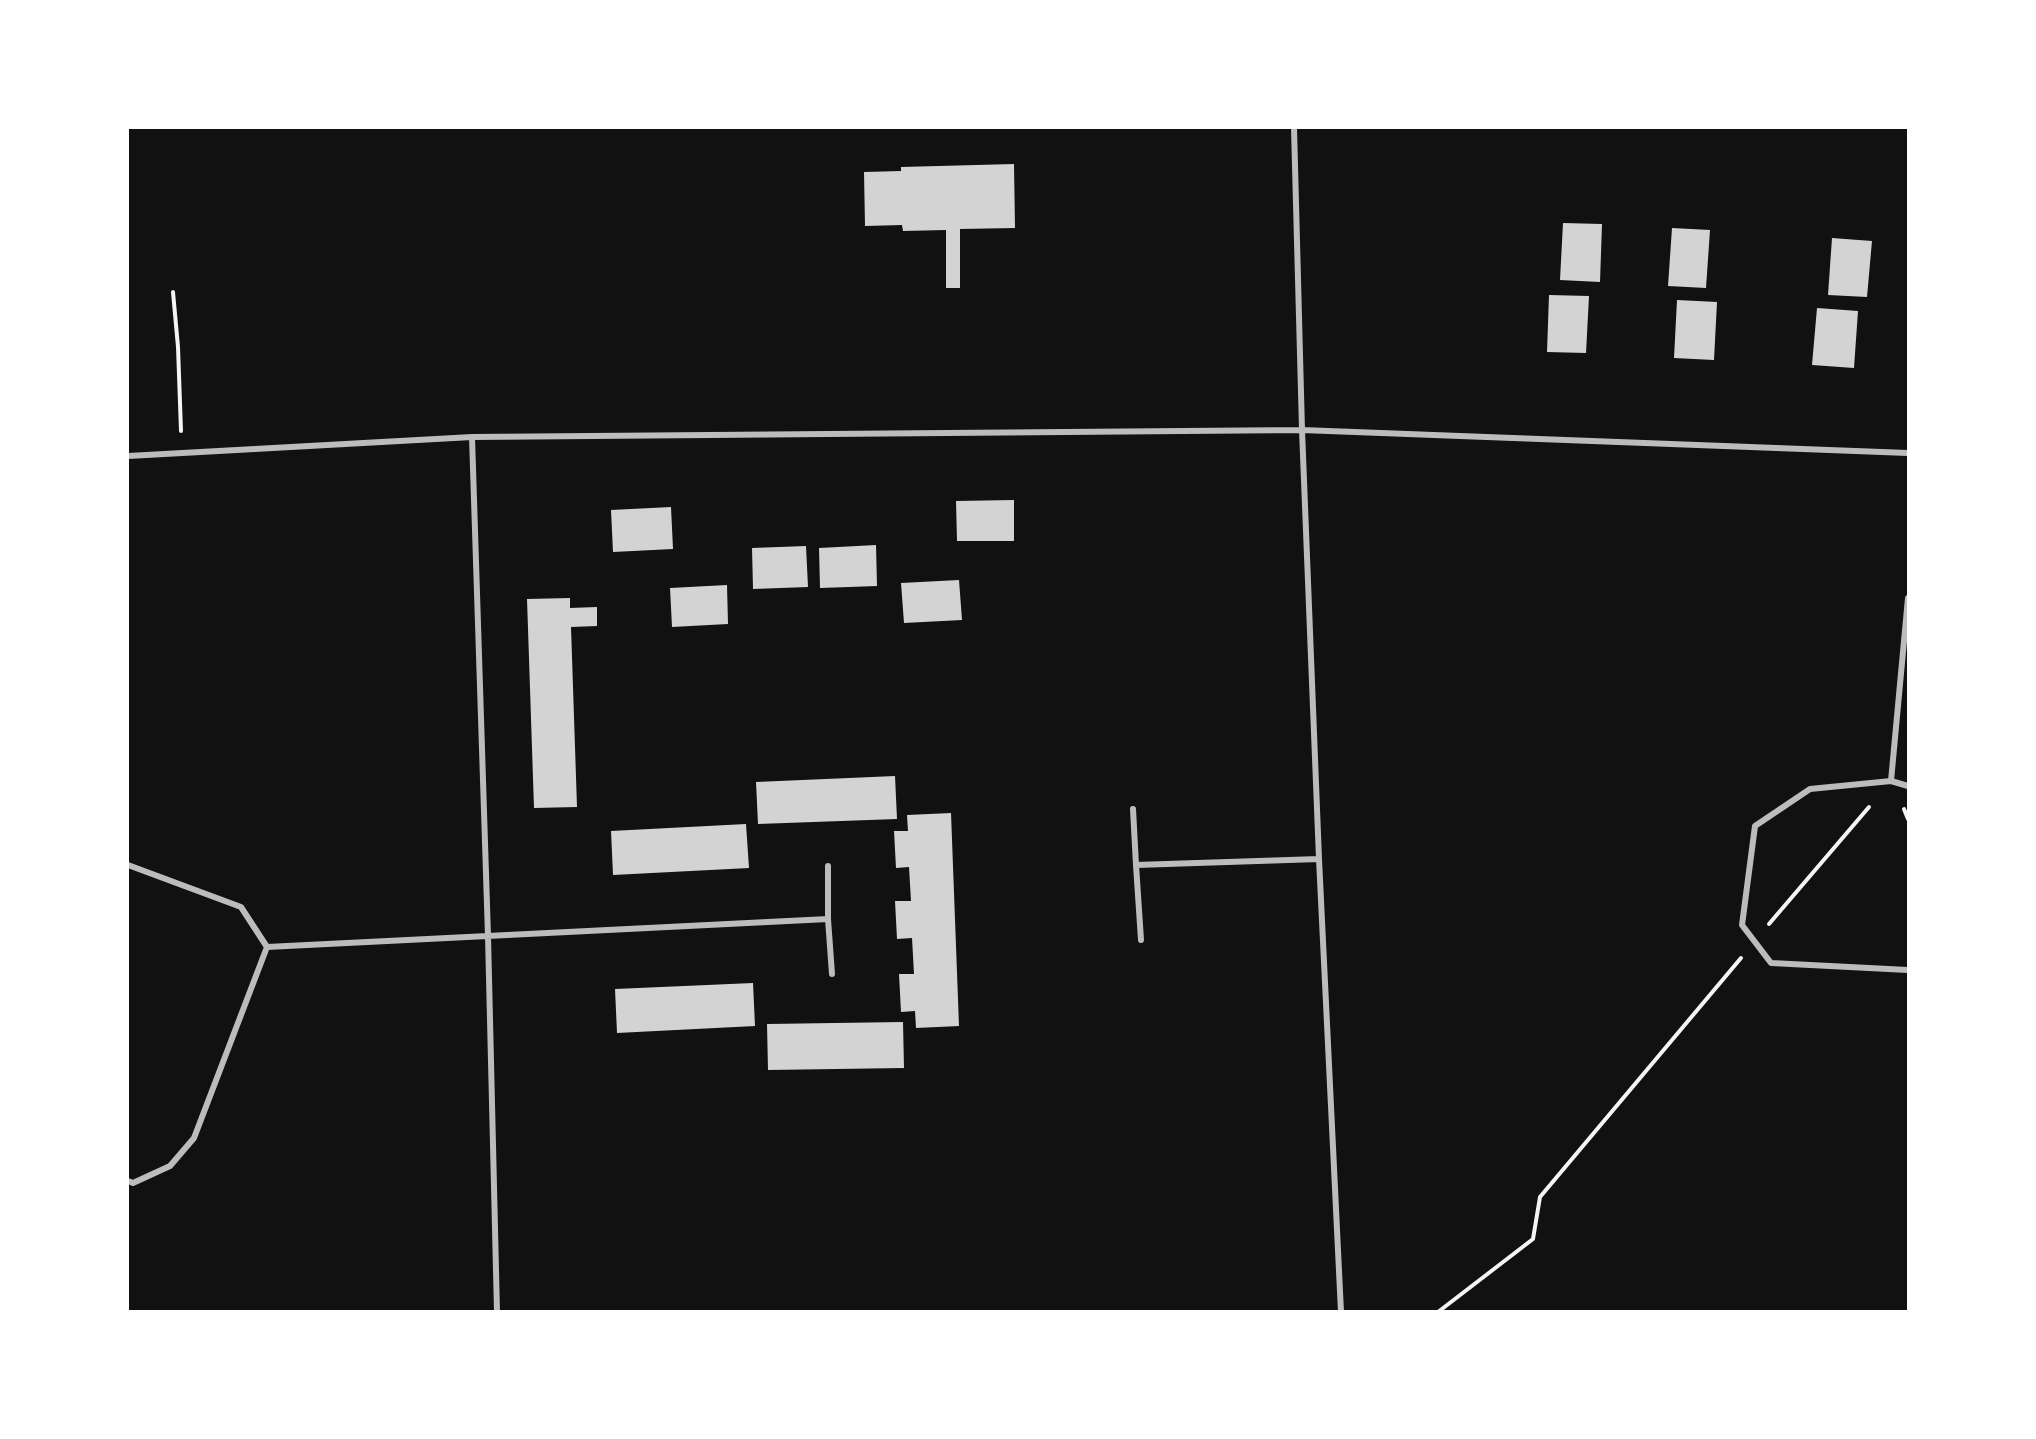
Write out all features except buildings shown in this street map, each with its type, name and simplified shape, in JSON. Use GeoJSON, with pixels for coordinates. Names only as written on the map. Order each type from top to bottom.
{"type":"FeatureCollection","features":[{"type":"Feature","properties":{"kind":"street"},"geometry":{"type":"LineString","coordinates":[[1294,128],[1302,430],[1319,859],[1341,1311]]}},
{"type":"Feature","properties":{"kind":"street"},"geometry":{"type":"LineString","coordinates":[[128,456],[472,437],[1302,430],[1908,453]]}},
{"type":"Feature","properties":{"kind":"street"},"geometry":{"type":"LineString","coordinates":[[472,437],[497,1311]]}},
{"type":"Feature","properties":{"kind":"street"},"geometry":{"type":"LineString","coordinates":[[1891,781],[1908,598]]}},
{"type":"Feature","properties":{"kind":"street"},"geometry":{"type":"LineString","coordinates":[[1908,786],[1891,781],[1810,789],[1755,826],[1742,925],[1771,963],[1908,970]]}},
{"type":"Feature","properties":{"kind":"street"},"geometry":{"type":"LineString","coordinates":[[1133,809],[1141,940]]}},
{"type":"Feature","properties":{"kind":"street"},"geometry":{"type":"LineString","coordinates":[[1136,865],[1319,859]]}},
{"type":"Feature","properties":{"kind":"street"},"geometry":{"type":"LineString","coordinates":[[128,866],[242,907],[267,947]]}},
{"type":"Feature","properties":{"kind":"street"},"geometry":{"type":"LineString","coordinates":[[828,866],[828,919],[832,974]]}},
{"type":"Feature","properties":{"kind":"street"},"geometry":{"type":"LineString","coordinates":[[267,947],[828,919]]}},
{"type":"Feature","properties":{"kind":"street"},"geometry":{"type":"LineString","coordinates":[[128,1181],[133,1183],[170,1166],[194,1138],[267,947]]}},
{"type":"Feature","properties":{"kind":"path"},"geometry":{"type":"LineString","coordinates":[[173,292],[178,347],[182,453]]}},
{"type":"Feature","properties":{"kind":"path"},"geometry":{"type":"LineString","coordinates":[[1438,1311],[1533,1239],[1540,1197],[1891,781],[1908,819]]}}]}
